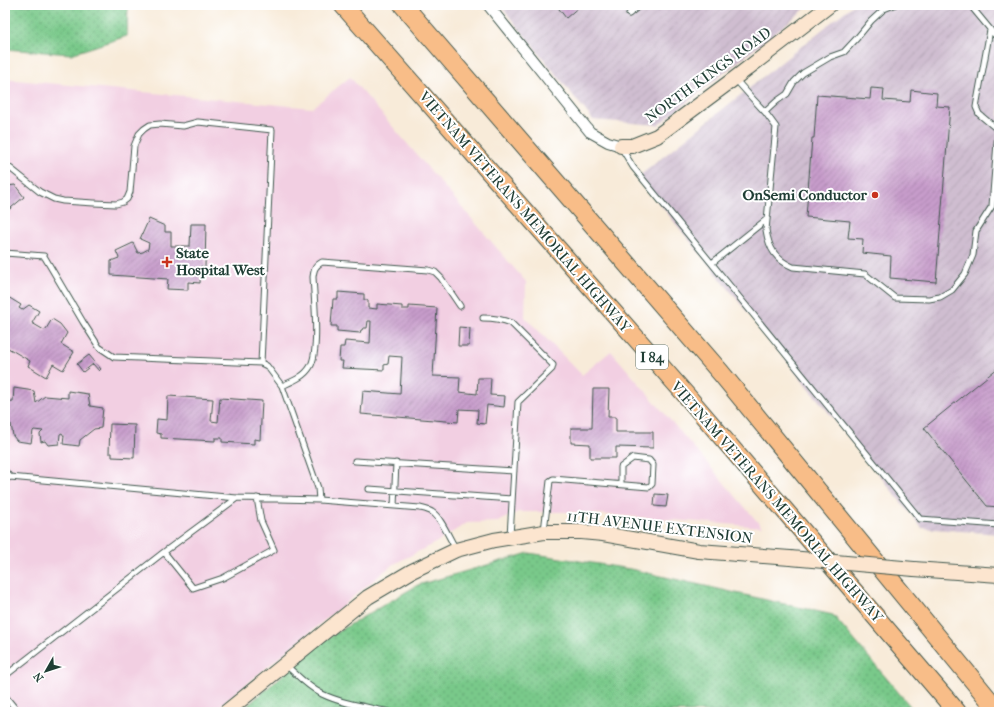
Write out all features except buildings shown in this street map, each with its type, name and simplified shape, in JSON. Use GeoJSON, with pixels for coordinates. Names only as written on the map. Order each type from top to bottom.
{"type":"FeatureCollection","features":[{"type":"Feature","properties":{"kind":"highway","name":"VIETNAM VETERANS MEMORIAL HIGHWAY"},"geometry":{"type":"LineString","coordinates":[[343,5],[686,395],[957,712]]}},
{"type":"Feature","properties":{"kind":"highway","name":"I 84"},"geometry":{"type":"LineString","coordinates":[[403,5],[721,373],[999,712]]}},
{"type":"Feature","properties":{"kind":"street"},"geometry":{"type":"LineString","coordinates":[[488,5],[590,132],[608,142],[621,146]]}},
{"type":"Feature","properties":{"kind":"street","name":"NORTH KINGS ROAD"},"geometry":{"type":"LineString","coordinates":[[621,146],[632,146],[657,136],[830,5]]}},
{"type":"Feature","properties":{"kind":"street","name":"11TH AVENUE EXTENSION"},"geometry":{"type":"LineString","coordinates":[[226,712],[368,597],[412,571],[456,550],[510,537],[544,532],[581,532],[603,534],[699,551],[999,575]]}},
{"type":"Feature","properties":{"kind":"lane"},"geometry":{"type":"LineString","coordinates":[[629,14],[640,5]]}},
{"type":"Feature","properties":{"kind":"lane"},"geometry":{"type":"LineString","coordinates":[[765,112],[787,94],[794,82],[803,73],[830,57],[844,52],[871,20],[884,9],[894,5]]}},
{"type":"Feature","properties":{"kind":"lane"},"geometry":{"type":"LineString","coordinates":[[970,5],[999,40]]}},
{"type":"Feature","properties":{"kind":"lane"},"geometry":{"type":"LineString","coordinates":[[735,78],[776,127],[767,219],[767,235],[771,248],[779,259],[793,268],[865,274],[895,298],[929,299],[940,297],[952,290],[965,274],[973,255],[976,230],[992,206],[998,130],[979,114],[976,107],[990,30]]}},
{"type":"Feature","properties":{"kind":"lane"},"geometry":{"type":"LineString","coordinates":[[5,164],[40,192],[54,200],[116,204],[124,202],[127,199],[130,192],[134,146],[139,134],[150,125],[160,124],[182,126],[198,122],[272,130],[261,363]]}},
{"type":"Feature","properties":{"kind":"lane"},"geometry":{"type":"LineString","coordinates":[[621,146],[633,167],[920,519],[999,525]]}},
{"type":"Feature","properties":{"kind":"lane"},"geometry":{"type":"LineString","coordinates":[[712,263],[767,219]]}},
{"type":"Feature","properties":{"kind":"lane"},"geometry":{"type":"LineString","coordinates":[[5,253],[44,256],[83,322],[100,347],[114,357],[261,363],[267,366],[282,386],[318,488],[319,500]]}},
{"type":"Feature","properties":{"kind":"lane"},"geometry":{"type":"LineString","coordinates":[[282,386],[304,375],[314,359],[316,335],[313,277],[316,265],[322,262],[428,270],[435,272],[442,278],[460,306]]}},
{"type":"Feature","properties":{"kind":"lane"},"geometry":{"type":"LineString","coordinates":[[483,318],[511,323],[553,365],[552,369],[518,402],[510,537]]}},
{"type":"Feature","properties":{"kind":"lane"},"geometry":{"type":"LineString","coordinates":[[544,532],[550,481],[553,479],[649,487],[652,484],[653,465],[649,460],[633,458],[621,468],[621,484]]}},
{"type":"Feature","properties":{"kind":"lane"},"geometry":{"type":"LineString","coordinates":[[356,461],[514,471]]}},
{"type":"Feature","properties":{"kind":"lane"},"geometry":{"type":"LineString","coordinates":[[394,506],[396,463]]}},
{"type":"Feature","properties":{"kind":"lane"},"geometry":{"type":"LineString","coordinates":[[5,471],[10,477]]}},
{"type":"Feature","properties":{"kind":"lane"},"geometry":{"type":"LineString","coordinates":[[5,480],[10,477],[237,498],[319,500],[420,508],[433,512],[456,550]]}},
{"type":"Feature","properties":{"kind":"lane"},"geometry":{"type":"LineString","coordinates":[[369,489],[512,499]]}},
{"type":"Feature","properties":{"kind":"lane"},"geometry":{"type":"LineString","coordinates":[[5,676],[164,552],[237,498]]}},
{"type":"Feature","properties":{"kind":"lane"},"geometry":{"type":"LineString","coordinates":[[164,552],[193,588],[223,578],[274,550],[261,521],[257,498]]}},
{"type":"Feature","properties":{"kind":"lane"},"geometry":{"type":"LineString","coordinates":[[285,664],[301,680],[321,693],[346,703],[390,712]]}},
{"type":"Feature","properties":{"kind":"lane"},"geometry":{"type":"LineString","coordinates":[[5,696],[18,712]]}},
{"type":"Feature","properties":{"kind":"shaded area"},"geometry":{"type":"Polygon","coordinates":[[[500,5],[810,5],[658,125],[593,120],[500,5]]]}},
{"type":"Feature","properties":{"kind":"shaded area"},"geometry":{"type":"Polygon","coordinates":[[[853,5],[999,5],[999,534],[922,528],[638,177],[853,5]]]}},
{"type":"Feature","properties":{"kind":"shaded area"},"geometry":{"type":"Polygon","coordinates":[[[350,77],[526,282],[525,317],[582,375],[611,351],[762,527],[573,512],[518,512],[498,522],[467,523],[437,542],[392,565],[212,712],[5,712],[5,79],[312,108],[350,77]]]}},
{"type":"Feature","properties":{"kind":"green space"},"geometry":{"type":"Polygon","coordinates":[[[5,5],[128,5],[127,36],[71,54],[5,49],[5,5]]]}},
{"type":"Feature","properties":{"kind":"green space"},"geometry":{"type":"Polygon","coordinates":[[[529,553],[630,569],[833,615],[915,712],[240,712],[322,641],[418,585],[529,553]]]}},
{"type":"Feature","properties":{"kind":"place","name":"OnSemi Conductor"},"geometry":{"type":"Point","coordinates":[875,195]}},
{"type":"Feature","properties":{"kind":"place","name":"State Hospital West"},"geometry":{"type":"Point","coordinates":[167,262]}}]}
